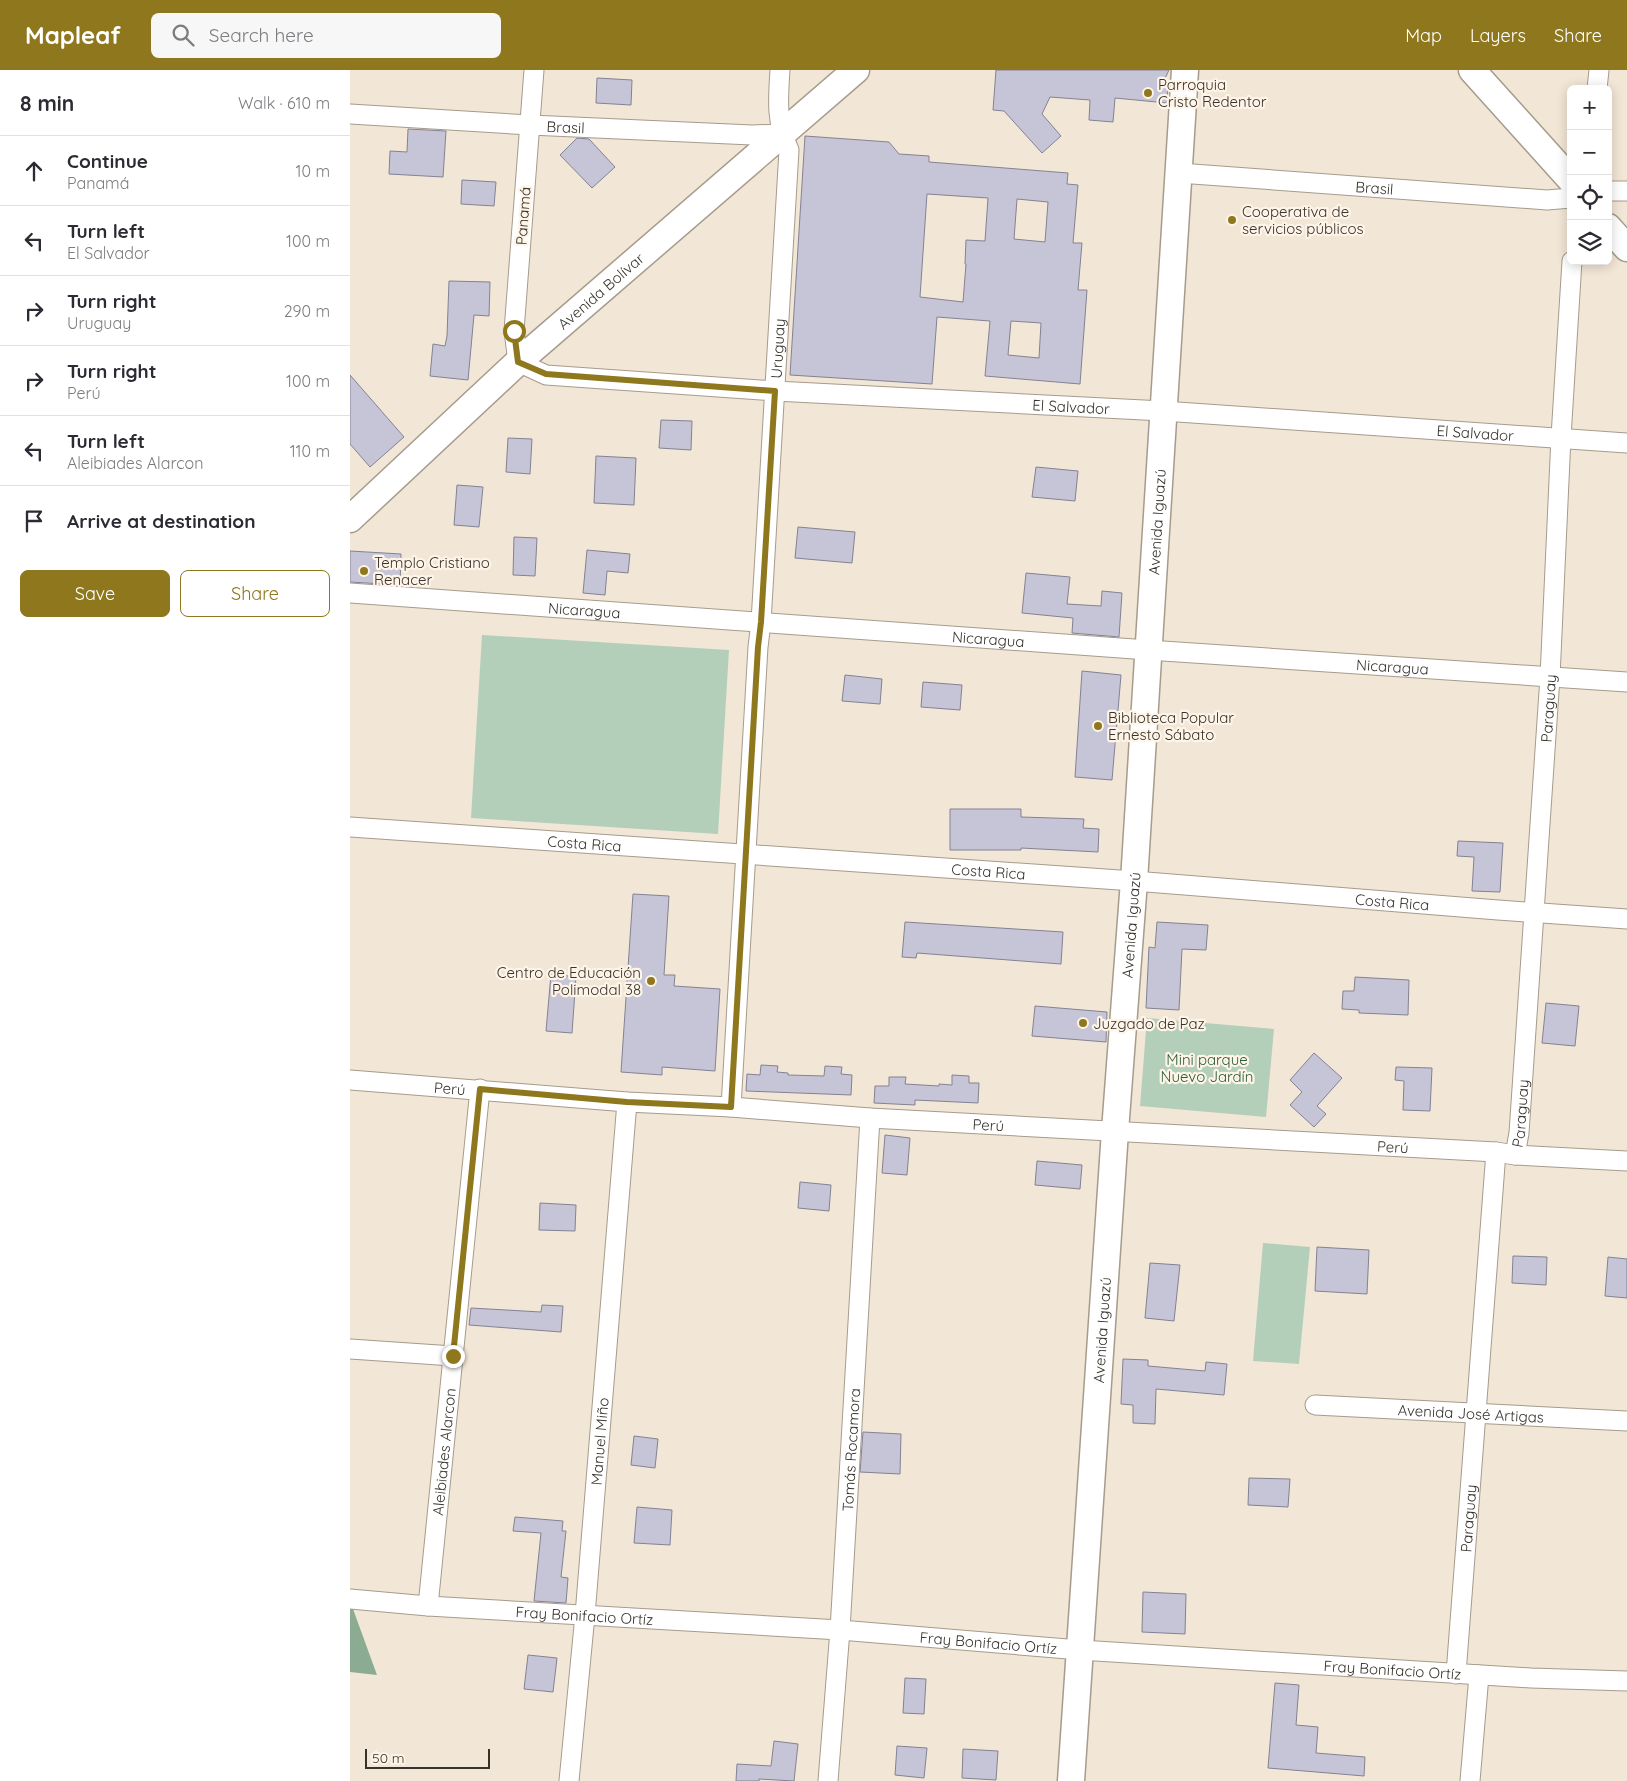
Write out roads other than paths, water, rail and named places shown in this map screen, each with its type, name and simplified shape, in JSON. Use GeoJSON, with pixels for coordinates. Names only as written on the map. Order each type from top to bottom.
{"type":"FeatureCollection","features":[{"type":"Feature","properties":{"kind":"main road","name":"Avenida Bolívar"},"geometry":{"type":"LineString","coordinates":[[350,519],[518,362],[856,70]]}},
{"type":"Feature","properties":{"kind":"main road","name":"Avenida Iguazú"},"geometry":{"type":"LineString","coordinates":[[1071,1781],[1134,881],[1162,411],[1185,70]]}},
{"type":"Feature","properties":{"kind":"main road"},"geometry":{"type":"LineString","coordinates":[[1472,70],[1567,176]]}},
{"type":"Feature","properties":{"kind":"main road"},"geometry":{"type":"LineString","coordinates":[[1612,231],[1627,248]]}},
{"type":"Feature","properties":{"kind":"street","name":"Panamá"},"geometry":{"type":"LineString","coordinates":[[518,362],[514,331],[534,70]]}},
{"type":"Feature","properties":{"kind":"street","name":"Uruguay"},"geometry":{"type":"LineString","coordinates":[[731,1107],[789,150],[782,134],[778,106],[780,70]]}},
{"type":"Feature","properties":{"kind":"street"},"geometry":{"type":"LineString","coordinates":[[1597,85],[1599,70]]}},
{"type":"Feature","properties":{"kind":"street","name":"Brasil"},"geometry":{"type":"LineString","coordinates":[[350,114],[530,125],[752,135],[782,134]]}},
{"type":"Feature","properties":{"kind":"street","name":"Brasil"},"geometry":{"type":"LineString","coordinates":[[1179,172],[1547,200],[1567,198]]}},
{"type":"Feature","properties":{"kind":"street"},"geometry":{"type":"LineString","coordinates":[[1612,191],[1627,191]]}},
{"type":"Feature","properties":{"kind":"street","name":"Paraguay"},"geometry":{"type":"LineString","coordinates":[[1456,1674],[1477,1414],[1506,1154],[1519,1133],[1550,677],[1561,437],[1572,265]]}},
{"type":"Feature","properties":{"kind":"street","name":"El Salvador"},"geometry":{"type":"LineString","coordinates":[[518,362],[546,374],[775,391],[1162,411],[1627,443]]}},
{"type":"Feature","properties":{"kind":"street","name":"Nicaragua"},"geometry":{"type":"LineString","coordinates":[[350,593],[1627,682]]}},
{"type":"Feature","properties":{"kind":"street","name":"Costa Rica"},"geometry":{"type":"LineString","coordinates":[[350,827],[1134,881],[1627,919]]}},
{"type":"Feature","properties":{"kind":"street","name":"Perú"},"geometry":{"type":"LineString","coordinates":[[350,1080],[627,1102],[731,1107],[870,1118],[1627,1161]]}},
{"type":"Feature","properties":{"kind":"street","name":"Aleibiades Alarcon"},"geometry":{"type":"LineString","coordinates":[[428,1606],[480,1089]]}},
{"type":"Feature","properties":{"kind":"street","name":"Manuel Miño"},"geometry":{"type":"LineString","coordinates":[[569,1781],[585,1615],[627,1102]]}},
{"type":"Feature","properties":{"kind":"street","name":"Tomás Rocamora"},"geometry":{"type":"LineString","coordinates":[[828,1781],[840,1630],[870,1118]]}},
{"type":"Feature","properties":{"kind":"street"},"geometry":{"type":"LineString","coordinates":[[350,1349],[453,1356]]}},
{"type":"Feature","properties":{"kind":"street","name":"Avenida José Artigas"},"geometry":{"type":"LineString","coordinates":[[1315,1405],[1627,1421]]}},
{"type":"Feature","properties":{"kind":"street","name":"Fray Bonifacio Ortíz"},"geometry":{"type":"LineString","coordinates":[[350,1600],[840,1630],[1080,1650],[1456,1674],[1627,1680]]}},
{"type":"Feature","properties":{"kind":"street"},"geometry":{"type":"LineString","coordinates":[[1470,1781],[1479,1675]]}},
{"type":"Feature","properties":{"kind":"place","name":"Parroquia Cristo Redentor"},"geometry":{"type":"Point","coordinates":[1148,93]}},
{"type":"Feature","properties":{"kind":"place","name":"Cooperativa de servicios públicos"},"geometry":{"type":"Point","coordinates":[1232,220]}},
{"type":"Feature","properties":{"kind":"place","name":"Templo Cristiano Renacer"},"geometry":{"type":"Point","coordinates":[364,571]}},
{"type":"Feature","properties":{"kind":"place","name":"Biblioteca Popular Ernesto Sábato"},"geometry":{"type":"Point","coordinates":[1098,726]}},
{"type":"Feature","properties":{"kind":"place","name":"Centro de Educación Polimodal 38"},"geometry":{"type":"Point","coordinates":[651,981]}},
{"type":"Feature","properties":{"kind":"place","name":"Juzgado de Paz"},"geometry":{"type":"Point","coordinates":[1083,1023]}},
{"type":"Feature","properties":{"kind":"park label","name":"Mini parque Nuevo Jardín"},"geometry":{"type":"Point","coordinates":[1207,1068]}}]}
